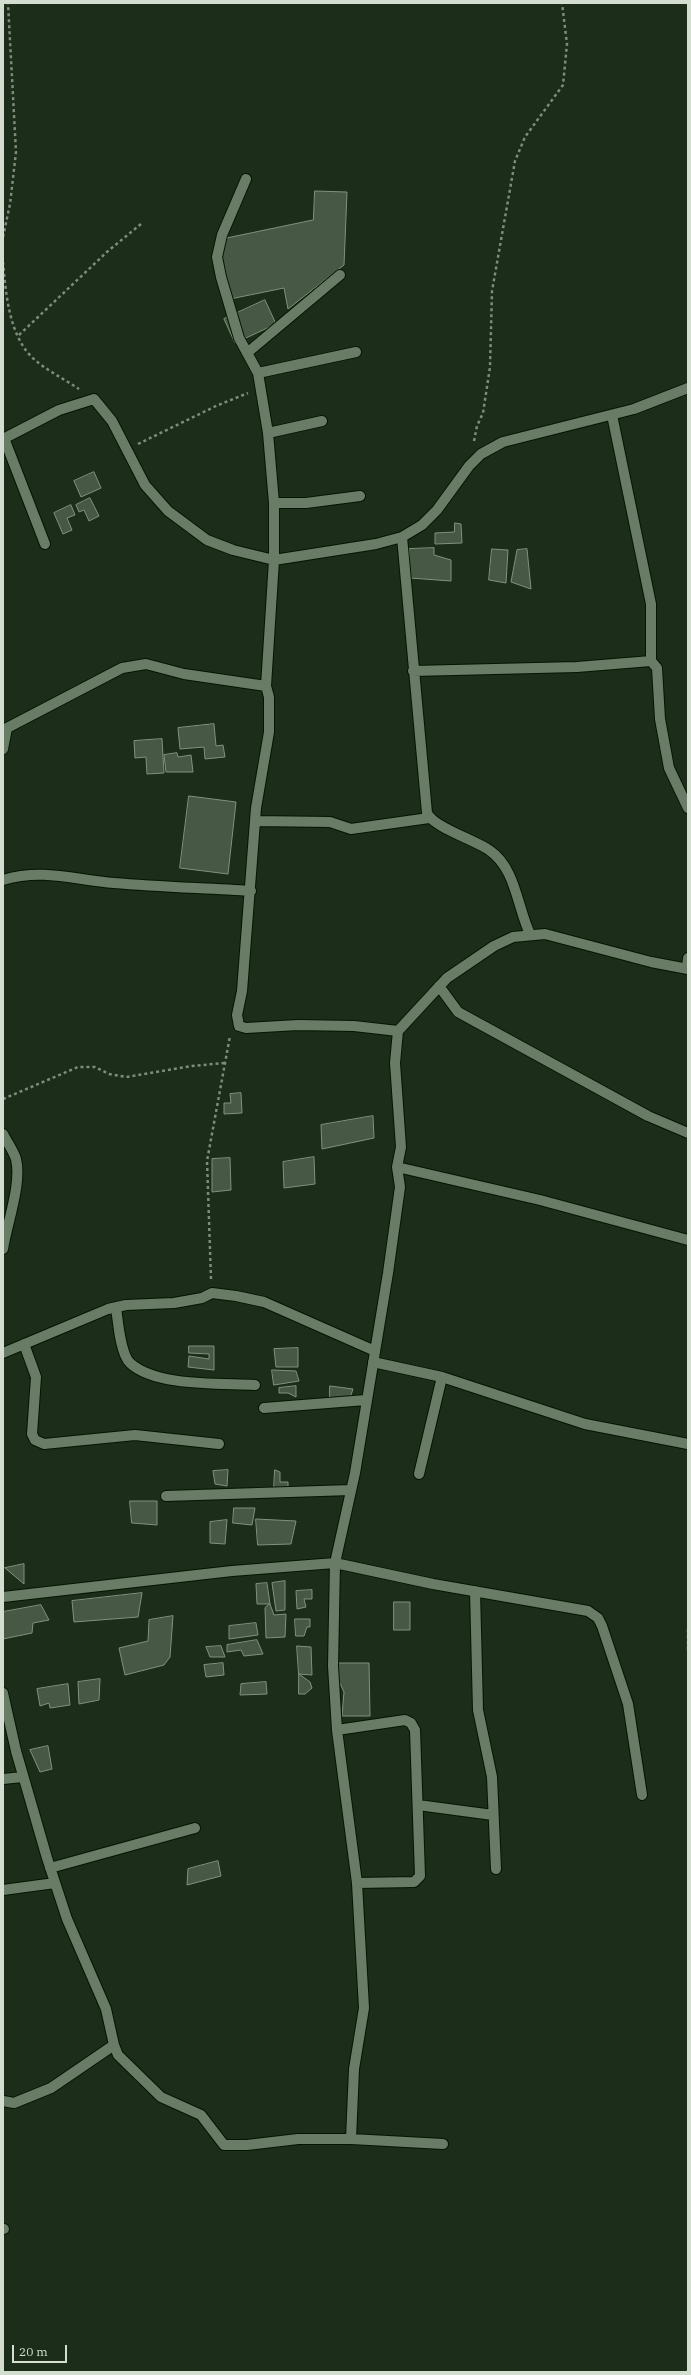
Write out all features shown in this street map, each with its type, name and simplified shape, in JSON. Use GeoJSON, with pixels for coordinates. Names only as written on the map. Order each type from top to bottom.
{"type":"FeatureCollection","features":[{"type":"Feature","properties":{"kind":"street"},"geometry":{"type":"LineString","coordinates":[[246,179],[222,235],[218,257],[221,277],[239,338],[258,373],[261,388],[268,433],[274,503],[274,560],[266,686],[269,697],[269,732],[255,821],[251,891],[242,991],[237,1021],[239,1026],[246,1028],[298,1024],[354,1026],[398,1031]]}},
{"type":"Feature","properties":{"kind":"street"},"geometry":{"type":"LineString","coordinates":[[247,353],[340,275]]}},
{"type":"Feature","properties":{"kind":"street"},"geometry":{"type":"LineString","coordinates":[[258,373],[356,352]]}},
{"type":"Feature","properties":{"kind":"street"},"geometry":{"type":"LineString","coordinates":[[45,544],[4,438],[58,410],[94,399],[112,421],[145,485],[168,511],[207,540],[233,550],[274,560],[376,544],[402,537],[422,525],[477,458],[503,442],[634,409],[688,388]]}},
{"type":"Feature","properties":{"kind":"street"},"geometry":{"type":"LineString","coordinates":[[612,415],[651,604],[651,661],[657,668],[660,719],[669,768],[688,808]]}},
{"type":"Feature","properties":{"kind":"street"},"geometry":{"type":"LineString","coordinates":[[268,433],[322,421]]}},
{"type":"Feature","properties":{"kind":"street"},"geometry":{"type":"LineString","coordinates":[[274,503],[306,503],[360,496]]}},
{"type":"Feature","properties":{"kind":"street"},"geometry":{"type":"LineString","coordinates":[[402,537],[413,671],[429,818],[433,822],[476,841],[498,857],[505,866],[511,880],[530,934]]}},
{"type":"Feature","properties":{"kind":"street"},"geometry":{"type":"LineString","coordinates":[[413,671],[577,667],[651,661]]}},
{"type":"Feature","properties":{"kind":"street"},"geometry":{"type":"LineString","coordinates":[[3,749],[7,728],[122,668],[146,664],[184,674],[266,686]]}},
{"type":"Feature","properties":{"kind":"street"},"geometry":{"type":"LineString","coordinates":[[3,722],[18,721]]}},
{"type":"Feature","properties":{"kind":"street"},"geometry":{"type":"LineString","coordinates":[[255,821],[330,822],[351,829],[429,818]]}},
{"type":"Feature","properties":{"kind":"street"},"geometry":{"type":"LineString","coordinates":[[3,880],[57,874],[120,884],[251,891]]}},
{"type":"Feature","properties":{"kind":"street"},"geometry":{"type":"LineString","coordinates":[[351,2139],[354,2069],[364,2008],[357,1883],[338,1730],[333,1666],[335,1563],[351,1490],[388,1273],[400,1187],[397,1167],[401,1147],[396,1091],[398,1031],[439,986],[494,946],[513,937],[530,934],[545,934],[651,962],[688,969],[688,958]]}},
{"type":"Feature","properties":{"kind":"street"},"geometry":{"type":"LineString","coordinates":[[439,986],[458,1012],[648,1116],[688,1133]]}},
{"type":"Feature","properties":{"kind":"street"},"geometry":{"type":"LineString","coordinates":[[3,1134],[15,1157],[17,1166],[13,1199],[3,1249]]}},
{"type":"Feature","properties":{"kind":"street"},"geometry":{"type":"LineString","coordinates":[[397,1167],[540,1200],[688,1240]]}},
{"type":"Feature","properties":{"kind":"street"},"geometry":{"type":"LineString","coordinates":[[3,1353],[116,1307],[174,1303],[202,1298],[212,1293],[264,1302],[375,1351]]}},
{"type":"Feature","properties":{"kind":"street"},"geometry":{"type":"LineString","coordinates":[[116,1307],[123,1348],[130,1362],[145,1372],[174,1380],[255,1385]]}},
{"type":"Feature","properties":{"kind":"street"},"geometry":{"type":"LineString","coordinates":[[24,1344],[36,1377],[32,1434],[35,1440],[44,1444],[135,1435],[218,1444]]}},
{"type":"Feature","properties":{"kind":"street"},"geometry":{"type":"LineString","coordinates":[[373,1362],[442,1377],[585,1424],[688,1444]]}},
{"type":"Feature","properties":{"kind":"street"},"geometry":{"type":"LineString","coordinates":[[419,1474],[442,1377]]}},
{"type":"Feature","properties":{"kind":"street"},"geometry":{"type":"LineString","coordinates":[[264,1408],[366,1400]]}},
{"type":"Feature","properties":{"kind":"street"},"geometry":{"type":"LineString","coordinates":[[166,1496],[351,1490]]}},
{"type":"Feature","properties":{"kind":"street"},"geometry":{"type":"LineString","coordinates":[[3,1596],[232,1571],[335,1563],[475,1591],[588,1611],[598,1618],[628,1704],[642,1795]]}},
{"type":"Feature","properties":{"kind":"street"},"geometry":{"type":"LineString","coordinates":[[475,1591],[478,1710],[492,1777],[496,1869]]}},
{"type":"Feature","properties":{"kind":"street"},"geometry":{"type":"LineString","coordinates":[[3,1693],[23,1777],[50,1868],[67,1919],[106,2009],[114,2045],[124,2062],[161,2097],[201,2115],[224,2145],[247,2145],[298,2139],[351,2139],[443,2144]]}},
{"type":"Feature","properties":{"kind":"street"},"geometry":{"type":"LineString","coordinates":[[338,1730],[405,1720],[411,1723],[415,1730],[420,1876],[414,1882],[357,1883]]}},
{"type":"Feature","properties":{"kind":"street"},"geometry":{"type":"LineString","coordinates":[[3,1779],[23,1777]]}},
{"type":"Feature","properties":{"kind":"street"},"geometry":{"type":"LineString","coordinates":[[418,1805],[493,1815]]}},
{"type":"Feature","properties":{"kind":"street"},"geometry":{"type":"LineString","coordinates":[[50,1868],[195,1828]]}},
{"type":"Feature","properties":{"kind":"street"},"geometry":{"type":"LineString","coordinates":[[3,1890],[55,1883]]}},
{"type":"Feature","properties":{"kind":"street"},"geometry":{"type":"LineString","coordinates":[[3,2101],[14,2103],[51,2088],[114,2045]]}},
{"type":"Feature","properties":{"kind":"path"},"geometry":{"type":"LineString","coordinates":[[3,237],[11,197],[16,152],[8,3]]}},
{"type":"Feature","properties":{"kind":"path"},"geometry":{"type":"LineString","coordinates":[[477,458],[474,440],[483,413],[490,366],[492,291],[514,161],[525,137],[563,85],[567,44],[562,3]]}},
{"type":"Feature","properties":{"kind":"path"},"geometry":{"type":"LineString","coordinates":[[19,336],[108,251],[141,224]]}},
{"type":"Feature","properties":{"kind":"path"},"geometry":{"type":"LineString","coordinates":[[3,262],[10,313],[19,336],[34,359],[94,399]]}},
{"type":"Feature","properties":{"kind":"path"},"geometry":{"type":"LineString","coordinates":[[127,449],[216,406],[261,388]]}},
{"type":"Feature","properties":{"kind":"path"},"geometry":{"type":"LineString","coordinates":[[212,1293],[207,1161],[224,1063],[230,1036],[237,1021]]}},
{"type":"Feature","properties":{"kind":"path"},"geometry":{"type":"LineString","coordinates":[[3,1099],[78,1067],[95,1067],[108,1074],[126,1077],[192,1066],[224,1063]]}},
{"type":"Feature","properties":{"kind":"path"},"geometry":{"type":"LineString","coordinates":[[688,1629],[688,1650]]}},
{"type":"Feature","properties":{"kind":"building"},"geometry":{"type":"Polygon","coordinates":[[[315,191],[347,192],[344,265],[288,309],[284,288],[230,299],[217,240],[313,220],[315,191]]]}},
{"type":"Feature","properties":{"kind":"building"},"geometry":{"type":"Polygon","coordinates":[[[265,300],[276,324],[235,343],[224,319],[265,300]]]}},
{"type":"Feature","properties":{"kind":"building"},"geometry":{"type":"Polygon","coordinates":[[[94,472],[101,488],[81,497],[74,481],[94,472]]]}},
{"type":"Feature","properties":{"kind":"building"},"geometry":{"type":"Polygon","coordinates":[[[90,498],[99,516],[89,521],[84,510],[79,512],[76,505],[90,498]]]}},
{"type":"Feature","properties":{"kind":"building"},"geometry":{"type":"Polygon","coordinates":[[[71,505],[75,515],[67,518],[72,530],[63,534],[54,513],[71,505]]]}},
{"type":"Feature","properties":{"kind":"building"},"geometry":{"type":"Polygon","coordinates":[[[455,523],[461,524],[462,543],[435,544],[435,533],[454,532],[455,523]]]}},
{"type":"Feature","properties":{"kind":"building"},"geometry":{"type":"Polygon","coordinates":[[[434,548],[434,555],[451,560],[451,581],[410,578],[409,549],[434,548]]]}},
{"type":"Feature","properties":{"kind":"building"},"geometry":{"type":"Polygon","coordinates":[[[492,549],[508,550],[506,583],[489,580],[492,549]]]}},
{"type":"Feature","properties":{"kind":"building"},"geometry":{"type":"Polygon","coordinates":[[[527,549],[531,589],[511,582],[517,550],[527,549]]]}},
{"type":"Feature","properties":{"kind":"building"},"geometry":{"type":"Polygon","coordinates":[[[214,724],[216,746],[223,745],[225,757],[205,759],[204,747],[180,749],[178,728],[214,724]]]}},
{"type":"Feature","properties":{"kind":"building"},"geometry":{"type":"Polygon","coordinates":[[[162,739],[164,773],[147,774],[146,757],[135,758],[134,741],[162,739]]]}},
{"type":"Feature","properties":{"kind":"building"},"geometry":{"type":"Polygon","coordinates":[[[177,753],[178,757],[191,755],[193,772],[166,772],[164,755],[177,753]]]}},
{"type":"Feature","properties":{"kind":"building"},"geometry":{"type":"Polygon","coordinates":[[[189,796],[236,802],[228,874],[180,868],[189,796]]]}},
{"type":"Feature","properties":{"kind":"building"},"geometry":{"type":"Polygon","coordinates":[[[241,1093],[242,1113],[224,1114],[224,1103],[231,1103],[230,1094],[241,1093]]]}},
{"type":"Feature","properties":{"kind":"building"},"geometry":{"type":"Polygon","coordinates":[[[373,1116],[374,1138],[322,1149],[321,1125],[373,1116]]]}},
{"type":"Feature","properties":{"kind":"building"},"geometry":{"type":"Polygon","coordinates":[[[314,1157],[315,1184],[284,1188],[283,1162],[314,1157]]]}},
{"type":"Feature","properties":{"kind":"building"},"geometry":{"type":"Polygon","coordinates":[[[230,1158],[231,1190],[212,1192],[212,1159],[230,1158]]]}},
{"type":"Feature","properties":{"kind":"building"},"geometry":{"type":"Polygon","coordinates":[[[189,1346],[214,1346],[214,1370],[188,1367],[189,1356],[209,1359],[209,1354],[189,1353],[189,1346]]]}},
{"type":"Feature","properties":{"kind":"building"},"geometry":{"type":"Polygon","coordinates":[[[298,1348],[298,1367],[276,1367],[274,1349],[298,1348]]]}},
{"type":"Feature","properties":{"kind":"building"},"geometry":{"type":"Polygon","coordinates":[[[272,1370],[296,1371],[299,1381],[274,1385],[272,1370]]]}},
{"type":"Feature","properties":{"kind":"building"},"geometry":{"type":"Polygon","coordinates":[[[296,1386],[296,1397],[288,1393],[279,1393],[279,1388],[296,1386]]]}},
{"type":"Feature","properties":{"kind":"building"},"geometry":{"type":"Polygon","coordinates":[[[330,1386],[353,1389],[350,1398],[330,1398],[330,1386]]]}},
{"type":"Feature","properties":{"kind":"building"},"geometry":{"type":"Polygon","coordinates":[[[228,1470],[227,1486],[215,1484],[213,1471],[228,1470]]]}},
{"type":"Feature","properties":{"kind":"building"},"geometry":{"type":"Polygon","coordinates":[[[275,1470],[280,1472],[280,1482],[288,1482],[288,1488],[274,1488],[275,1470]]]}},
{"type":"Feature","properties":{"kind":"building"},"geometry":{"type":"Polygon","coordinates":[[[130,1501],[157,1501],[157,1525],[132,1523],[130,1501]]]}},
{"type":"Feature","properties":{"kind":"building"},"geometry":{"type":"Polygon","coordinates":[[[234,1508],[255,1508],[252,1525],[233,1523],[234,1508]]]}},
{"type":"Feature","properties":{"kind":"building"},"geometry":{"type":"Polygon","coordinates":[[[256,1519],[296,1521],[291,1544],[258,1545],[256,1519]]]}},
{"type":"Feature","properties":{"kind":"building"},"geometry":{"type":"Polygon","coordinates":[[[227,1520],[225,1544],[210,1543],[210,1522],[227,1520]]]}},
{"type":"Feature","properties":{"kind":"building"},"geometry":{"type":"Polygon","coordinates":[[[24,1564],[24,1584],[5,1568],[24,1564]]]}},
{"type":"Feature","properties":{"kind":"building"},"geometry":{"type":"Polygon","coordinates":[[[285,1581],[285,1610],[276,1611],[272,1583],[285,1581]]]}},
{"type":"Feature","properties":{"kind":"building"},"geometry":{"type":"Polygon","coordinates":[[[267,1583],[270,1604],[257,1604],[256,1584],[267,1583]]]}},
{"type":"Feature","properties":{"kind":"building"},"geometry":{"type":"Polygon","coordinates":[[[312,1590],[312,1599],[304,1599],[306,1607],[297,1609],[296,1591],[312,1590]]]}},
{"type":"Feature","properties":{"kind":"building"},"geometry":{"type":"Polygon","coordinates":[[[142,1593],[138,1617],[74,1622],[72,1601],[142,1593]]]}},
{"type":"Feature","properties":{"kind":"building"},"geometry":{"type":"Polygon","coordinates":[[[394,1602],[410,1602],[410,1630],[394,1630],[394,1602]]]}},
{"type":"Feature","properties":{"kind":"building"},"geometry":{"type":"Polygon","coordinates":[[[270,1604],[274,1615],[286,1614],[285,1637],[266,1638],[265,1608],[270,1604]]]}},
{"type":"Feature","properties":{"kind":"building"},"geometry":{"type":"Polygon","coordinates":[[[41,1605],[49,1620],[33,1623],[32,1633],[3,1639],[3,1612],[41,1605]]]}},
{"type":"Feature","properties":{"kind":"building"},"geometry":{"type":"Polygon","coordinates":[[[173,1616],[170,1657],[164,1665],[125,1675],[119,1648],[148,1641],[149,1620],[173,1616]]]}},
{"type":"Feature","properties":{"kind":"building"},"geometry":{"type":"Polygon","coordinates":[[[295,1619],[310,1619],[310,1627],[307,1627],[304,1636],[296,1636],[295,1619]]]}},
{"type":"Feature","properties":{"kind":"building"},"geometry":{"type":"Polygon","coordinates":[[[256,1623],[258,1635],[229,1639],[229,1626],[256,1623]]]}},
{"type":"Feature","properties":{"kind":"building"},"geometry":{"type":"Polygon","coordinates":[[[257,1640],[263,1654],[244,1656],[241,1650],[227,1652],[227,1645],[257,1640]]]}},
{"type":"Feature","properties":{"kind":"building"},"geometry":{"type":"Polygon","coordinates":[[[221,1646],[225,1657],[210,1657],[206,1647],[221,1646]]]}},
{"type":"Feature","properties":{"kind":"building"},"geometry":{"type":"Polygon","coordinates":[[[297,1646],[311,1647],[312,1675],[299,1674],[297,1646]]]}},
{"type":"Feature","properties":{"kind":"building"},"geometry":{"type":"Polygon","coordinates":[[[223,1663],[224,1675],[206,1677],[204,1665],[223,1663]]]}},
{"type":"Feature","properties":{"kind":"building"},"geometry":{"type":"Polygon","coordinates":[[[337,1663],[369,1663],[370,1716],[342,1716],[344,1692],[336,1675],[337,1663]]]}},
{"type":"Feature","properties":{"kind":"building"},"geometry":{"type":"Polygon","coordinates":[[[299,1674],[310,1682],[312,1688],[305,1694],[299,1694],[299,1674]]]}},
{"type":"Feature","properties":{"kind":"building"},"geometry":{"type":"Polygon","coordinates":[[[100,1679],[99,1700],[79,1704],[78,1682],[100,1679]]]}},
{"type":"Feature","properties":{"kind":"building"},"geometry":{"type":"Polygon","coordinates":[[[266,1682],[267,1694],[240,1695],[241,1684],[266,1682]]]}},
{"type":"Feature","properties":{"kind":"building"},"geometry":{"type":"Polygon","coordinates":[[[68,1684],[70,1705],[50,1708],[49,1703],[40,1706],[37,1689],[68,1684]]]}},
{"type":"Feature","properties":{"kind":"building"},"geometry":{"type":"Polygon","coordinates":[[[48,1746],[52,1769],[40,1772],[30,1750],[48,1746]]]}},
{"type":"Feature","properties":{"kind":"building"},"geometry":{"type":"Polygon","coordinates":[[[218,1861],[221,1876],[187,1885],[188,1869],[218,1861]]]}}]}
